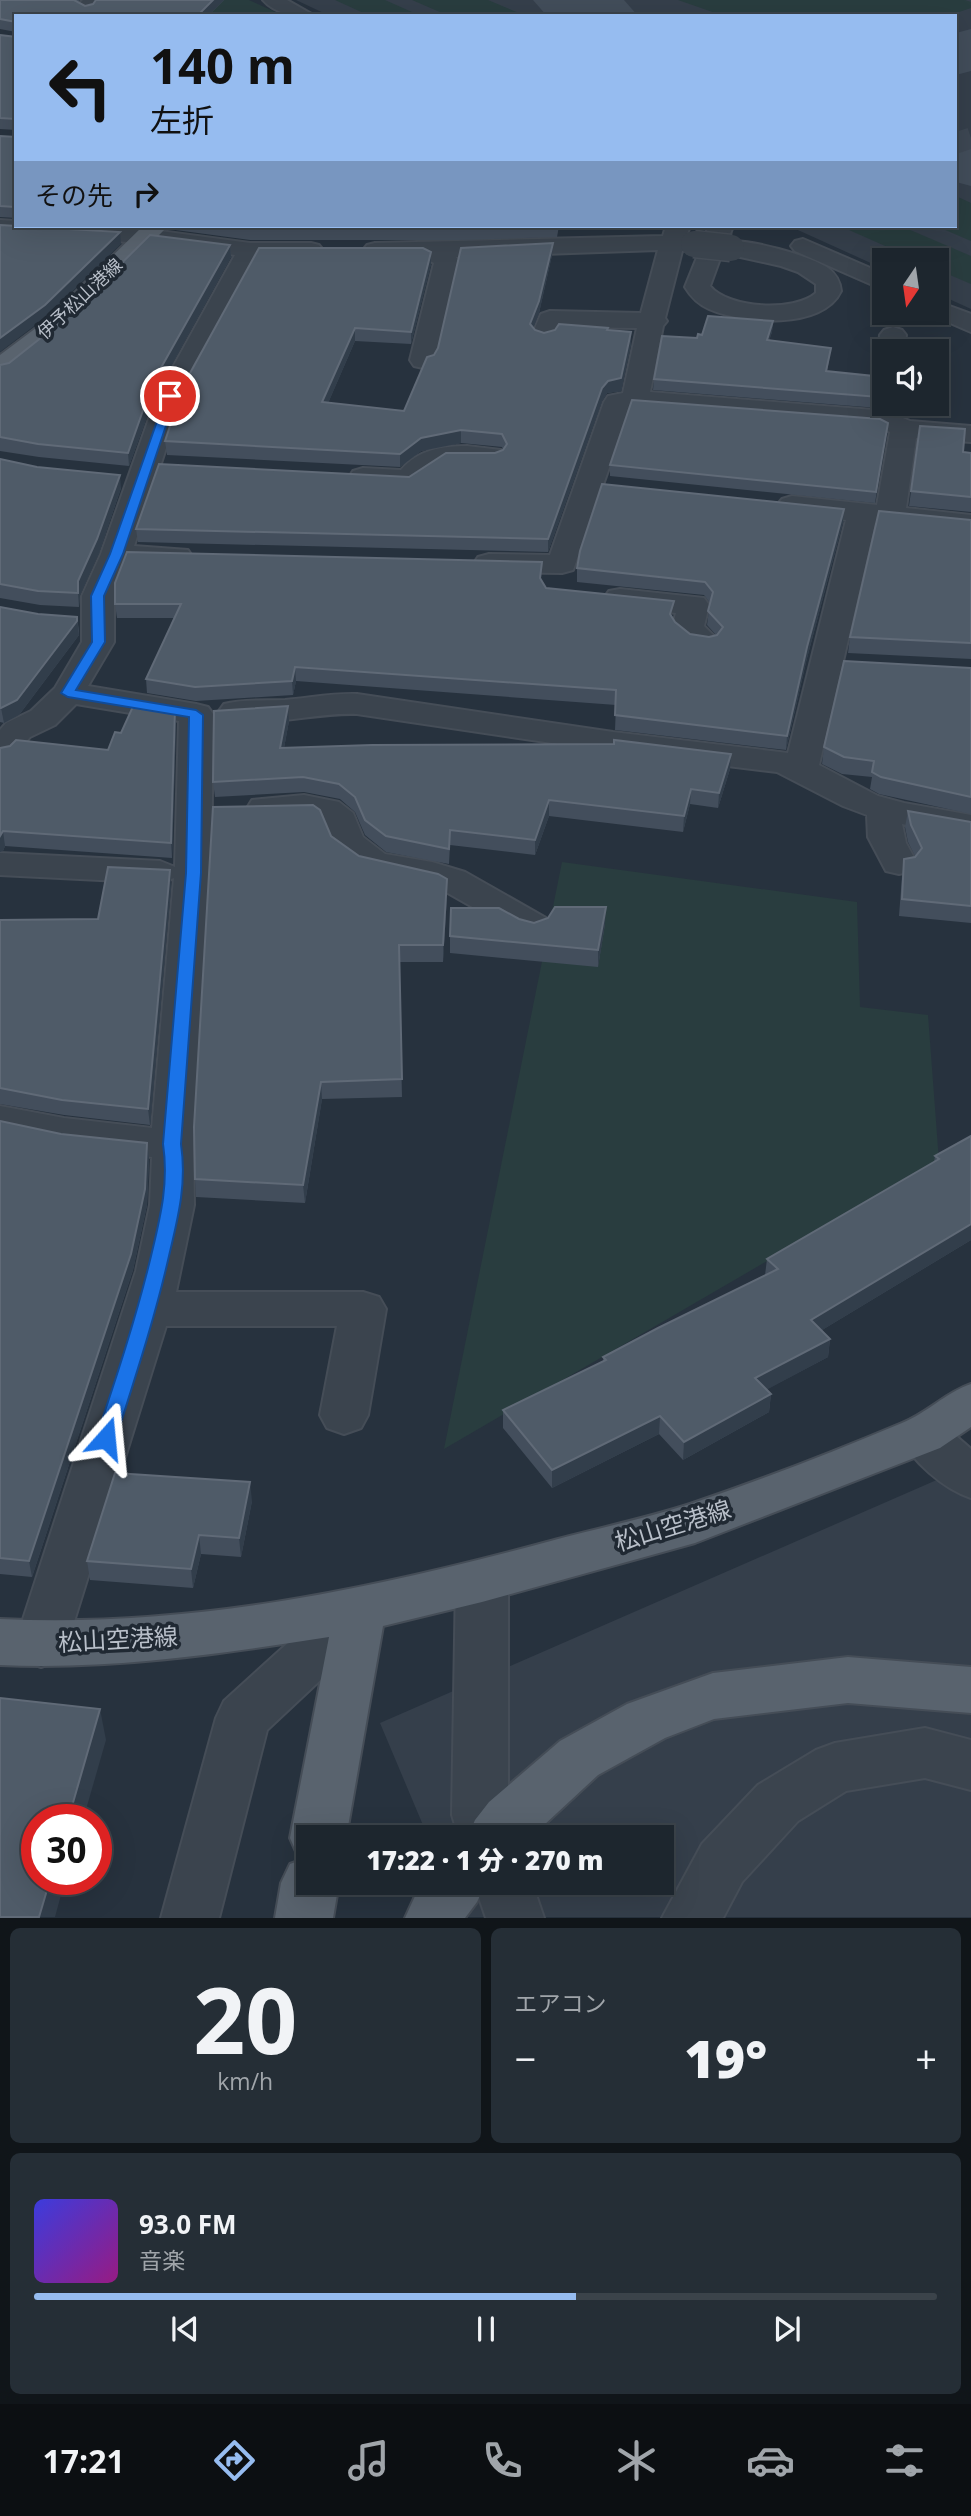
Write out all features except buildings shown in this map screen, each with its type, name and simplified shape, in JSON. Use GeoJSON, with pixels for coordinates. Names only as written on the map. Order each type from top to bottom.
{"type":"FeatureCollection","features":[{"type":"Feature","properties":{"kind":"main road","name":"伊予松山港線"},"geometry":{"type":"LineString","coordinates":[[0,368],[57,324],[151,231]]}},
{"type":"Feature","properties":{"kind":"main road","name":"松山空港線"},"geometry":{"type":"LineString","coordinates":[[20,1643],[190,1636],[360,1610],[482,1581],[695,1523],[923,1435],[971,1403]]}},
{"type":"Feature","properties":{"kind":"main road"},"geometry":{"type":"LineString","coordinates":[[320,1825],[360,1610]]}},
{"type":"Feature","properties":{"kind":"main road"},"geometry":{"type":"LineString","coordinates":[[506,1825],[579,1758],[646,1721],[713,1696],[848,1680],[971,1690]]}},
{"type":"Feature","properties":{"kind":"main road"},"geometry":{"type":"LineString","coordinates":[[304,1917],[308,1895]]}},
{"type":"Feature","properties":{"kind":"main road"},"geometry":{"type":"LineString","coordinates":[[434,1917],[448,1895]]}},
{"type":"Feature","properties":{"kind":"street"},"geometry":{"type":"LineString","coordinates":[[272,0],[302,14]]}},
{"type":"Feature","properties":{"kind":"street"},"geometry":{"type":"LineString","coordinates":[[0,252],[26,228],[151,231],[250,250],[431,250],[726,237],[813,270],[827,279],[829,292],[816,305],[772,313],[742,310],[707,298],[697,287],[726,237]]}},
{"type":"Feature","properties":{"kind":"street"},"geometry":{"type":"LineString","coordinates":[[773,232],[872,277]]}},
{"type":"Feature","properties":{"kind":"street"},"geometry":{"type":"LineString","coordinates":[[635,399],[654,321],[661,277],[682,237]]}},
{"type":"Feature","properties":{"kind":"street"},"geometry":{"type":"LineString","coordinates":[[6,738],[43,718],[68,693],[98,642],[98,596],[146,472],[170,396],[250,250]]}},
{"type":"Feature","properties":{"kind":"street"},"geometry":{"type":"LineString","coordinates":[[423,360],[447,261],[431,250]]}},
{"type":"Feature","properties":{"kind":"street"},"geometry":{"type":"LineString","coordinates":[[949,314],[971,324]]}},
{"type":"Feature","properties":{"kind":"street"},"geometry":{"type":"LineString","coordinates":[[545,335],[550,319],[654,321]]}},
{"type":"Feature","properties":{"kind":"street"},"geometry":{"type":"LineString","coordinates":[[577,584],[602,486],[618,402],[635,399],[892,418],[971,434]]}},
{"type":"Feature","properties":{"kind":"street"},"geometry":{"type":"LineString","coordinates":[[801,768],[838,664],[877,513],[892,418]]}},
{"type":"Feature","properties":{"kind":"street"},"geometry":{"type":"LineString","coordinates":[[341,476],[409,479],[420,463],[440,456],[491,456]]}},
{"type":"Feature","properties":{"kind":"street"},"geometry":{"type":"LineString","coordinates":[[767,502],[971,524]]}},
{"type":"Feature","properties":{"kind":"street"},"geometry":{"type":"LineString","coordinates":[[116,554],[200,556]]}},
{"type":"Feature","properties":{"kind":"street"},"geometry":{"type":"LineString","coordinates":[[465,562],[693,605],[688,629],[703,640]]}},
{"type":"Feature","properties":{"kind":"street"},"geometry":{"type":"LineString","coordinates":[[67,620],[98,621]]}},
{"type":"Feature","properties":{"kind":"street"},"geometry":{"type":"LineString","coordinates":[[68,693],[196,715],[257,709],[286,710],[337,703],[357,704],[613,742],[783,762],[801,768],[836,789],[886,808],[971,826]]}},
{"type":"Feature","properties":{"kind":"street"},"geometry":{"type":"LineString","coordinates":[[20,1643],[147,1309],[174,1196],[175,1165],[172,1144],[193,873],[217,810],[196,715]]}},
{"type":"Feature","properties":{"kind":"street"},"geometry":{"type":"LineString","coordinates":[[217,810],[304,806],[326,810],[340,821],[346,842],[374,863],[432,873],[452,880],[533,926]]}},
{"type":"Feature","properties":{"kind":"street"},"geometry":{"type":"LineString","coordinates":[[886,808],[883,823],[886,844],[899,863]]}},
{"type":"Feature","properties":{"kind":"street"},"geometry":{"type":"LineString","coordinates":[[0,864],[193,873]]}},
{"type":"Feature","properties":{"kind":"street"},"geometry":{"type":"LineString","coordinates":[[0,1119],[34,1128],[116,1140],[172,1144]]}},
{"type":"Feature","properties":{"kind":"street"},"geometry":{"type":"LineString","coordinates":[[147,1309],[363,1309],[344,1415]]}},
{"type":"Feature","properties":{"kind":"street"},"geometry":{"type":"LineString","coordinates":[[923,1435],[971,1478]]}},
{"type":"Feature","properties":{"kind":"street"},"geometry":{"type":"LineString","coordinates":[[482,1581],[480,1815],[483,1825]]}},
{"type":"Feature","properties":{"kind":"street"},"geometry":{"type":"LineString","coordinates":[[190,1917],[243,1718],[360,1610]]}},
{"type":"Feature","properties":{"kind":"street"},"geometry":{"type":"LineString","coordinates":[[691,1917],[722,1863],[778,1803],[835,1768],[925,1754],[971,1765]]}},
{"type":"Feature","properties":{"kind":"street"},"geometry":{"type":"LineString","coordinates":[[507,1895],[515,1917]]}},
{"type":"Feature","properties":{"kind":"shaded area"},"geometry":{"type":"Polygon","coordinates":[[[296,0],[971,0],[971,309],[949,299],[949,248],[872,248],[872,264],[793,228],[957,228],[957,14],[326,14],[296,0]]]}},
{"type":"Feature","properties":{"kind":"shaded area"},"geometry":{"type":"Polygon","coordinates":[[[971,1465],[971,1917],[461,1917],[452,1895],[674,1895],[674,1825],[423,1825],[380,1723],[971,1465]]]}},
{"type":"Feature","properties":{"kind":"green space"},"geometry":{"type":"Polygon","coordinates":[[[102,0],[249,0],[280,14],[107,14],[102,0]]]}},
{"type":"Feature","properties":{"kind":"green space"},"geometry":{"type":"Polygon","coordinates":[[[335,0],[385,0],[416,14],[366,14],[335,0]]]}},
{"type":"Feature","properties":{"kind":"green space"},"geometry":{"type":"Polygon","coordinates":[[[412,0],[488,0],[521,14],[444,14],[412,0]]]}},
{"type":"Feature","properties":{"kind":"green space"},"geometry":{"type":"Polygon","coordinates":[[[678,0],[971,2],[971,8],[953,14],[718,14],[678,0]]]}},
{"type":"Feature","properties":{"kind":"green space"},"geometry":{"type":"Polygon","coordinates":[[[957,196],[971,203],[971,241],[941,228],[957,228],[957,196]]]}},
{"type":"Feature","properties":{"kind":"green space"},"geometry":{"type":"Polygon","coordinates":[[[845,228],[906,228],[971,256],[971,284],[949,275],[949,248],[890,248],[845,228]]]}},
{"type":"Feature","properties":{"kind":"green space"},"geometry":{"type":"Polygon","coordinates":[[[562,862],[857,902],[860,1007],[928,1015],[939,1161],[444,1449],[562,862]]]}},
{"type":"Feature","properties":{"kind":"taxiway"},"geometry":{"type":"LineString","coordinates":[[566,0],[600,14]]}},
{"type":"Feature","properties":{"kind":"taxiway"},"geometry":{"type":"LineString","coordinates":[[957,54],[971,50]]}},
{"type":"Feature","properties":{"kind":"taxiway"},"geometry":{"type":"LineString","coordinates":[[957,157],[971,163]]}},
{"type":"Feature","properties":{"kind":"tunnel"},"geometry":{"type":"LineString","coordinates":[[957,143],[971,138]]}},
{"type":"Feature","properties":{"kind":"route"},"geometry":{"type":"LineString","coordinates":[[106,1438],[147,1309],[174,1196],[175,1165],[172,1144],[193,873],[196,715],[68,693],[98,642],[98,596],[116,554],[170,396]]}}]}
